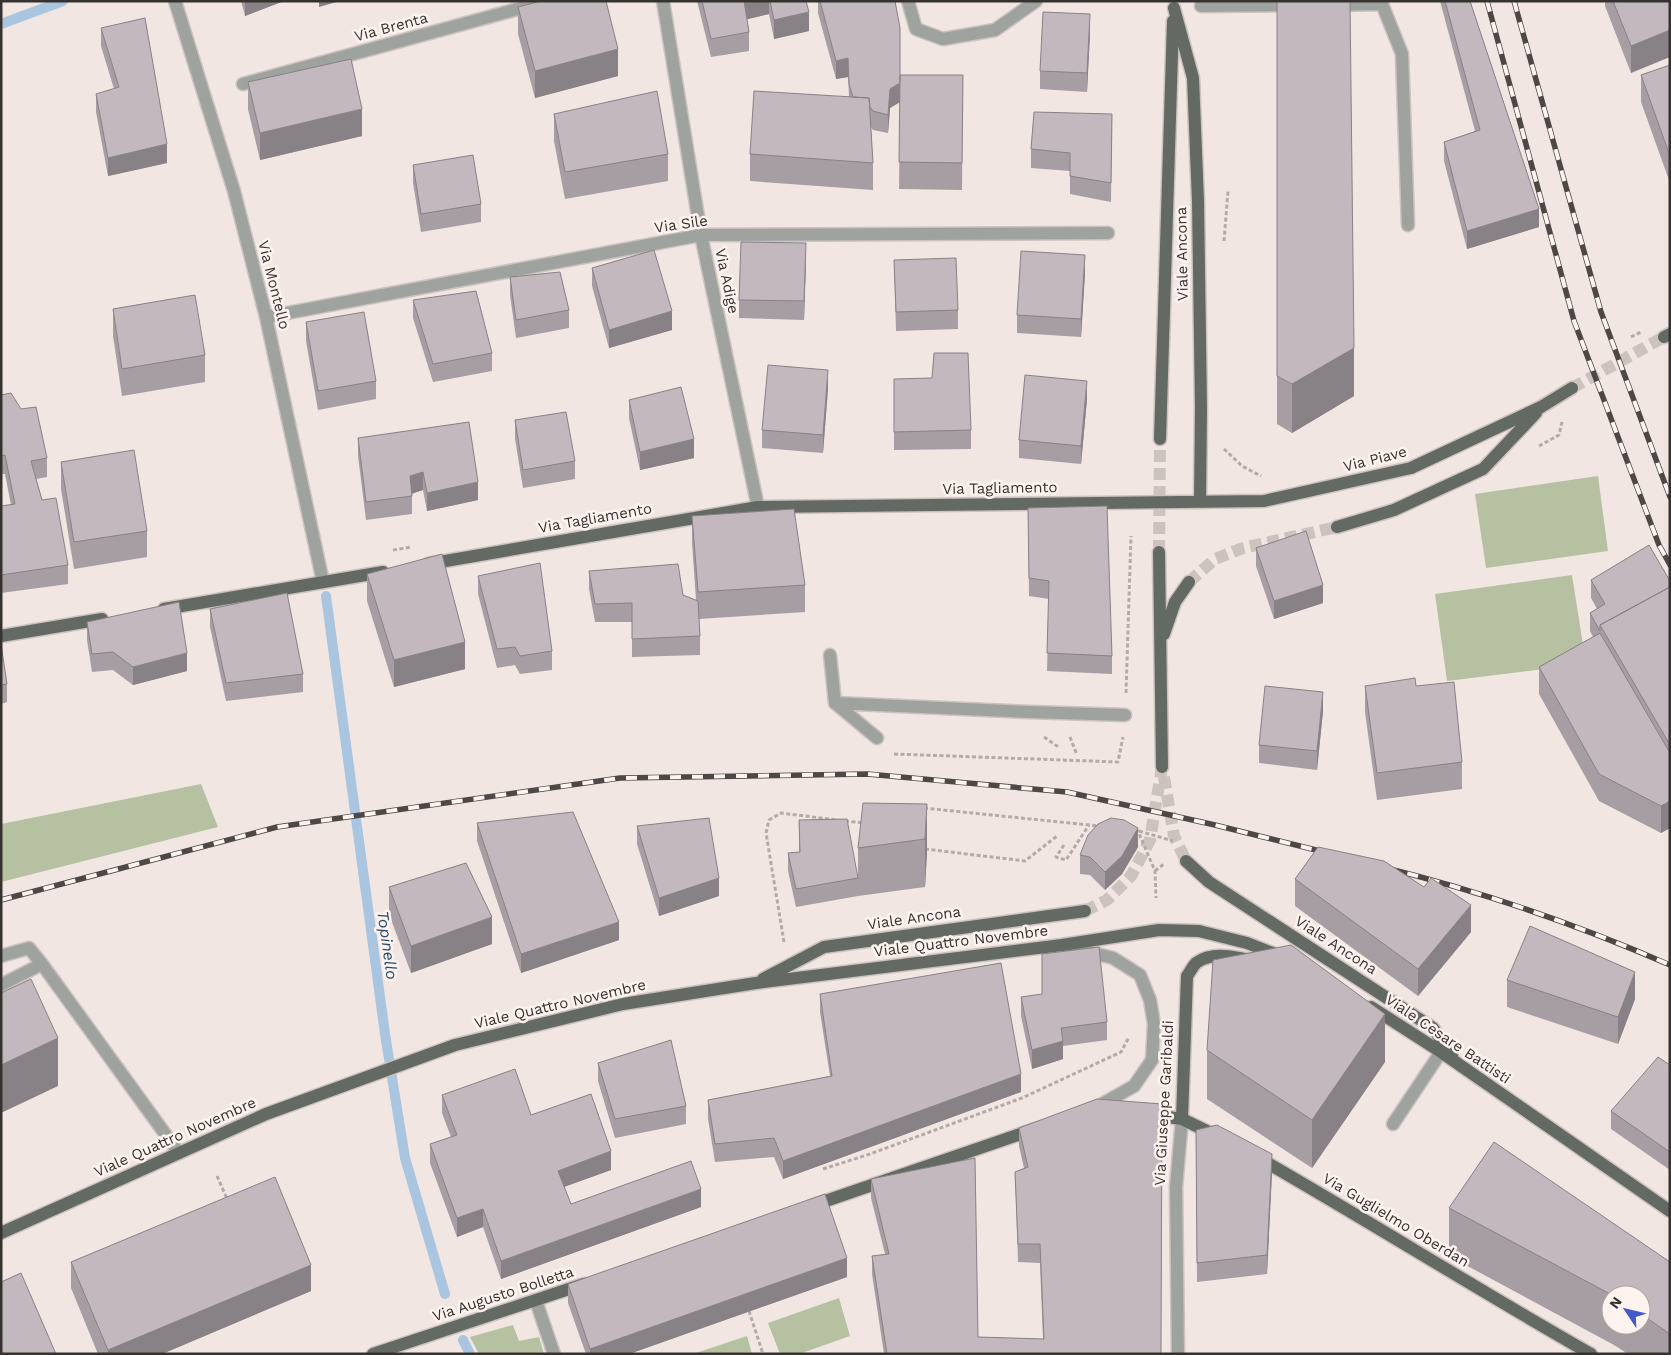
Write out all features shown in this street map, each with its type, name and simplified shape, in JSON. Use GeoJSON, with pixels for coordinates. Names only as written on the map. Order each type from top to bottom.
{"type":"FeatureCollection","features":[{"type":"Feature","properties":{"kind":"main road","name":"Viale Ancona"},"geometry":{"type":"LineString","coordinates":[[1160,438],[1174,4]]}},
{"type":"Feature","properties":{"kind":"main road","name":"Viale Ancona"},"geometry":{"type":"LineString","coordinates":[[1174,4],[1193,78],[1198,201],[1201,408],[1200,502]]}},
{"type":"Feature","properties":{"kind":"main road","name":"Via Piave"},"geometry":{"type":"LineString","coordinates":[[1200,502],[1264,501],[1412,468],[1541,408],[1572,388]]}},
{"type":"Feature","properties":{"kind":"main road"},"geometry":{"type":"LineString","coordinates":[[1337,527],[1394,510],[1483,469],[1541,408]]}},
{"type":"Feature","properties":{"kind":"main road","name":"Via Tagliamento"},"geometry":{"type":"LineString","coordinates":[[417,566],[758,506],[1200,502]]}},
{"type":"Feature","properties":{"kind":"main road"},"geometry":{"type":"LineString","coordinates":[[1159,552],[1162,767]]}},
{"type":"Feature","properties":{"kind":"main road"},"geometry":{"type":"LineString","coordinates":[[148,612],[398,569]]}},
{"type":"Feature","properties":{"kind":"main road"},"geometry":{"type":"LineString","coordinates":[[1160,644],[1175,602],[1189,582]]}},
{"type":"Feature","properties":{"kind":"main road"},"geometry":{"type":"LineString","coordinates":[[1,636],[118,616]]}},
{"type":"Feature","properties":{"kind":"main road","name":"Viale Ancona"},"geometry":{"type":"LineString","coordinates":[[1186,861],[1209,882],[1433,1028],[1458,1065]]}},
{"type":"Feature","properties":{"kind":"main road","name":"Viale Ancona"},"geometry":{"type":"LineString","coordinates":[[756,983],[824,947],[1085,911]]}},
{"type":"Feature","properties":{"kind":"main road","name":"Viale Quattro Novembre"},"geometry":{"type":"LineString","coordinates":[[1,1233],[266,1114],[418,1058],[455,1045],[623,1004],[756,983],[1062,945],[1159,930],[1199,931],[1247,943],[1290,962]]}},
{"type":"Feature","properties":{"kind":"main road","name":"Via Giuseppe Garibaldi"},"geometry":{"type":"LineString","coordinates":[[1182,1119],[1187,976],[1196,963],[1208,958],[1229,955],[1271,964],[1290,962]]}},
{"type":"Feature","properties":{"kind":"main road","name":"Viale Cesare Battisti"},"geometry":{"type":"LineString","coordinates":[[1361,999],[1441,1052],[1670,1211]]}},
{"type":"Feature","properties":{"kind":"main road"},"geometry":{"type":"LineString","coordinates":[[1092,1109],[1114,1110]]}},
{"type":"Feature","properties":{"kind":"main road"},"geometry":{"type":"LineString","coordinates":[[1132,1112],[1182,1119],[1232,1144]]}},
{"type":"Feature","properties":{"kind":"main road"},"geometry":{"type":"LineString","coordinates":[[798,1211],[1050,1124]]}},
{"type":"Feature","properties":{"kind":"main road","name":"Via Guglielmo Oberdan"},"geometry":{"type":"LineString","coordinates":[[1249,1153],[1591,1354]]}},
{"type":"Feature","properties":{"kind":"main road","name":"Via Augusto Bolletta"},"geometry":{"type":"LineString","coordinates":[[373,1354],[598,1279]]}},
{"type":"Feature","properties":{"kind":"street","name":"Via Montello"},"geometry":{"type":"LineString","coordinates":[[175,1],[234,191],[266,317],[323,582]]}},
{"type":"Feature","properties":{"kind":"street","name":"Via Brenta"},"geometry":{"type":"LineString","coordinates":[[243,84],[547,1]]}},
{"type":"Feature","properties":{"kind":"street","name":"Via Adige"},"geometry":{"type":"LineString","coordinates":[[663,1],[702,235],[758,506]]}},
{"type":"Feature","properties":{"kind":"street"},"geometry":{"type":"LineString","coordinates":[[908,1],[916,29],[943,39],[995,30],[1036,1]]}},
{"type":"Feature","properties":{"kind":"street"},"geometry":{"type":"LineString","coordinates":[[1325,5],[1382,4],[1402,54],[1408,225]]}},
{"type":"Feature","properties":{"kind":"street"},"geometry":{"type":"LineString","coordinates":[[1201,6],[1306,5]]}},
{"type":"Feature","properties":{"kind":"street","name":"Via Sile"},"geometry":{"type":"LineString","coordinates":[[266,317],[702,235],[1108,233]]}},
{"type":"Feature","properties":{"kind":"street"},"geometry":{"type":"LineString","coordinates":[[830,655],[835,703],[877,738]]}},
{"type":"Feature","properties":{"kind":"street"},"geometry":{"type":"LineString","coordinates":[[835,703],[1125,715]]}},
{"type":"Feature","properties":{"kind":"street"},"geometry":{"type":"LineString","coordinates":[[1062,945],[1113,958],[1140,975],[1150,1000],[1154,1024],[1152,1060],[1134,1086],[1092,1109]]}},
{"type":"Feature","properties":{"kind":"street"},"geometry":{"type":"LineString","coordinates":[[1,956],[29,948],[179,1153]]}},
{"type":"Feature","properties":{"kind":"street"},"geometry":{"type":"LineString","coordinates":[[1,985],[42,964]]}},
{"type":"Feature","properties":{"kind":"street"},"geometry":{"type":"LineString","coordinates":[[1393,1124],[1441,1052]]}},
{"type":"Feature","properties":{"kind":"street","name":"Via Giuseppe Garibaldi"},"geometry":{"type":"LineString","coordinates":[[1178,1354],[1176,1187],[1182,1119]]}},
{"type":"Feature","properties":{"kind":"street"},"geometry":{"type":"LineString","coordinates":[[536,1301],[554,1354]]}},
{"type":"Feature","properties":{"kind":"path"},"geometry":{"type":"LineString","coordinates":[[1224,248],[1228,191]]}},
{"type":"Feature","properties":{"kind":"path"},"geometry":{"type":"LineString","coordinates":[[1220,447],[1242,466],[1266,479]]}},
{"type":"Feature","properties":{"kind":"path"},"geometry":{"type":"LineString","coordinates":[[1125,715],[1131,536]]}},
{"type":"Feature","properties":{"kind":"path"},"geometry":{"type":"LineString","coordinates":[[877,738],[880,747],[894,754],[1118,762],[1125,732],[1119,733]]}},
{"type":"Feature","properties":{"kind":"path"},"geometry":{"type":"LineString","coordinates":[[1036,737],[1046,737],[1060,748]]}},
{"type":"Feature","properties":{"kind":"path"},"geometry":{"type":"LineString","coordinates":[[919,808],[1108,827]]}},
{"type":"Feature","properties":{"kind":"path"},"geometry":{"type":"LineString","coordinates":[[784,942],[766,833],[769,820],[781,812],[866,824]]}},
{"type":"Feature","properties":{"kind":"path"},"geometry":{"type":"LineString","coordinates":[[1064,845],[1056,857],[1066,860],[1088,825]]}},
{"type":"Feature","properties":{"kind":"path"},"geometry":{"type":"LineString","coordinates":[[1128,830],[1138,831],[1155,871],[1156,898]]}},
{"type":"Feature","properties":{"kind":"path"},"geometry":{"type":"LineString","coordinates":[[916,848],[1025,861],[1056,836]]}},
{"type":"Feature","properties":{"kind":"path"},"geometry":{"type":"LineString","coordinates":[[823,1169],[870,1154],[1022,1098],[1121,1052],[1130,1035]]}},
{"type":"Feature","properties":{"kind":"path"},"geometry":{"type":"LineString","coordinates":[[218,1176],[231,1210]]}},
{"type":"Feature","properties":{"kind":"path"},"geometry":{"type":"LineString","coordinates":[[749,1311],[763,1354]]}},
{"type":"Feature","properties":{"kind":"green space"},"geometry":{"type":"Polygon","coordinates":[[[1598,476],[1608,551],[1486,568],[1475,494],[1598,476]]]}},
{"type":"Feature","properties":{"kind":"green space"},"geometry":{"type":"Polygon","coordinates":[[[1572,575],[1586,664],[1447,681],[1435,594],[1572,575]]]}},
{"type":"Feature","properties":{"kind":"green space"},"geometry":{"type":"Polygon","coordinates":[[[201,784],[218,827],[1,882],[1,824],[201,784]]]}},
{"type":"Feature","properties":{"kind":"green space"},"geometry":{"type":"Polygon","coordinates":[[[839,1298],[850,1336],[799,1354],[780,1354],[768,1323],[839,1298]]]}},
{"type":"Feature","properties":{"kind":"green space"},"geometry":{"type":"Polygon","coordinates":[[[513,1325],[519,1341],[539,1337],[544,1354],[479,1354],[470,1337],[513,1325]]]}},
{"type":"Feature","properties":{"kind":"green space"},"geometry":{"type":"Polygon","coordinates":[[[747,1336],[752,1354],[693,1354],[747,1336]]]}},
{"type":"Feature","properties":{"kind":"building"},"geometry":{"type":"Polygon","coordinates":[[[541,1],[606,1],[618,49],[535,71],[518,7],[541,1]]]}},
{"type":"Feature","properties":{"kind":"building"},"geometry":{"type":"Polygon","coordinates":[[[702,1],[744,1],[749,32],[711,39],[702,1]]]}},
{"type":"Feature","properties":{"kind":"building"},"geometry":{"type":"Polygon","coordinates":[[[770,1],[806,1],[809,12],[774,20],[770,1]]]}},
{"type":"Feature","properties":{"kind":"building"},"geometry":{"type":"Polygon","coordinates":[[[820,1],[895,1],[900,28],[900,83],[890,89],[888,115],[873,111],[870,107],[869,98],[853,97],[849,84],[848,58],[836,61],[820,1]]]}},
{"type":"Feature","properties":{"kind":"building"},"geometry":{"type":"Polygon","coordinates":[[[1277,1],[1350,1],[1354,348],[1292,384],[1277,376],[1277,1]]]}},
{"type":"Feature","properties":{"kind":"building"},"geometry":{"type":"Polygon","coordinates":[[[1445,1],[1470,1],[1539,209],[1467,231],[1444,142],[1480,130],[1445,1]]]}},
{"type":"Feature","properties":{"kind":"building"},"geometry":{"type":"Polygon","coordinates":[[[1613,1],[1670,1],[1670,30],[1631,46],[1613,1]]]}},
{"type":"Feature","properties":{"kind":"building"},"geometry":{"type":"Polygon","coordinates":[[[1043,12],[1090,14],[1087,73],[1040,71],[1043,12]]]}},
{"type":"Feature","properties":{"kind":"building"},"geometry":{"type":"Polygon","coordinates":[[[145,18],[167,144],[108,158],[96,94],[119,87],[101,28],[145,18]]]}},
{"type":"Feature","properties":{"kind":"building"},"geometry":{"type":"Polygon","coordinates":[[[351,59],[362,109],[260,133],[248,82],[351,59]]]}},
{"type":"Feature","properties":{"kind":"building"},"geometry":{"type":"Polygon","coordinates":[[[1670,65],[1670,156],[1641,75],[1670,65]]]}},
{"type":"Feature","properties":{"kind":"building"},"geometry":{"type":"Polygon","coordinates":[[[900,75],[963,75],[962,163],[899,162],[900,75]]]}},
{"type":"Feature","properties":{"kind":"building"},"geometry":{"type":"Polygon","coordinates":[[[657,91],[668,154],[565,172],[554,114],[657,91]]]}},
{"type":"Feature","properties":{"kind":"building"},"geometry":{"type":"Polygon","coordinates":[[[754,91],[869,98],[873,163],[750,154],[754,91]]]}},
{"type":"Feature","properties":{"kind":"building"},"geometry":{"type":"Polygon","coordinates":[[[1034,112],[1112,114],[1111,183],[1070,176],[1070,153],[1031,149],[1034,112]]]}},
{"type":"Feature","properties":{"kind":"building"},"geometry":{"type":"Polygon","coordinates":[[[473,155],[481,204],[421,214],[413,165],[473,155]]]}},
{"type":"Feature","properties":{"kind":"building"},"geometry":{"type":"Polygon","coordinates":[[[741,242],[806,243],[804,301],[739,300],[741,242]]]}},
{"type":"Feature","properties":{"kind":"building"},"geometry":{"type":"Polygon","coordinates":[[[654,250],[672,311],[609,330],[592,268],[654,250]]]}},
{"type":"Feature","properties":{"kind":"building"},"geometry":{"type":"Polygon","coordinates":[[[1021,251],[1085,255],[1081,319],[1017,315],[1021,251]]]}},
{"type":"Feature","properties":{"kind":"building"},"geometry":{"type":"Polygon","coordinates":[[[956,258],[958,310],[896,312],[894,260],[956,258]]]}},
{"type":"Feature","properties":{"kind":"building"},"geometry":{"type":"Polygon","coordinates":[[[560,272],[569,310],[516,320],[510,277],[560,272]]]}},
{"type":"Feature","properties":{"kind":"building"},"geometry":{"type":"Polygon","coordinates":[[[476,291],[492,353],[433,364],[413,300],[476,291]]]}},
{"type":"Feature","properties":{"kind":"building"},"geometry":{"type":"Polygon","coordinates":[[[195,295],[205,355],[122,369],[113,309],[195,295]]]}},
{"type":"Feature","properties":{"kind":"building"},"geometry":{"type":"Polygon","coordinates":[[[364,312],[376,381],[318,391],[306,322],[364,312]]]}},
{"type":"Feature","properties":{"kind":"building"},"geometry":{"type":"Polygon","coordinates":[[[934,353],[968,353],[971,430],[894,432],[894,379],[932,378],[934,353]]]}},
{"type":"Feature","properties":{"kind":"building"},"geometry":{"type":"Polygon","coordinates":[[[768,365],[828,370],[823,435],[762,430],[768,365]]]}},
{"type":"Feature","properties":{"kind":"building"},"geometry":{"type":"Polygon","coordinates":[[[1025,375],[1087,381],[1081,446],[1019,440],[1025,375]]]}},
{"type":"Feature","properties":{"kind":"building"},"geometry":{"type":"Polygon","coordinates":[[[681,387],[694,439],[640,452],[629,400],[681,387]]]}},
{"type":"Feature","properties":{"kind":"building"},"geometry":{"type":"Polygon","coordinates":[[[11,393],[21,409],[36,407],[47,458],[31,461],[42,500],[56,498],[68,565],[1,575],[1,506],[15,504],[5,455],[1,456],[1,395],[11,393]]]}},
{"type":"Feature","properties":{"kind":"building"},"geometry":{"type":"Polygon","coordinates":[[[566,412],[575,461],[523,470],[515,420],[566,412]]]}},
{"type":"Feature","properties":{"kind":"building"},"geometry":{"type":"Polygon","coordinates":[[[469,422],[478,482],[427,493],[423,472],[410,476],[412,496],[366,502],[358,438],[469,422]]]}},
{"type":"Feature","properties":{"kind":"building"},"geometry":{"type":"Polygon","coordinates":[[[134,450],[147,531],[74,542],[61,462],[134,450]]]}},
{"type":"Feature","properties":{"kind":"building"},"geometry":{"type":"Polygon","coordinates":[[[1107,506],[1112,656],[1047,653],[1049,581],[1029,578],[1028,508],[1107,506]]]}},
{"type":"Feature","properties":{"kind":"building"},"geometry":{"type":"Polygon","coordinates":[[[794,509],[805,585],[698,592],[692,516],[794,509]]]}},
{"type":"Feature","properties":{"kind":"building"},"geometry":{"type":"Polygon","coordinates":[[[1306,531],[1323,585],[1274,601],[1256,548],[1306,531]]]}},
{"type":"Feature","properties":{"kind":"building"},"geometry":{"type":"Polygon","coordinates":[[[1649,545],[1670,581],[1670,587],[1600,625],[1600,631],[1590,613],[1605,604],[1591,580],[1649,545]]]}},
{"type":"Feature","properties":{"kind":"building"},"geometry":{"type":"Polygon","coordinates":[[[442,554],[465,642],[394,660],[367,574],[442,554]]]}},
{"type":"Feature","properties":{"kind":"building"},"geometry":{"type":"Polygon","coordinates":[[[540,563],[552,651],[520,656],[515,647],[497,649],[478,576],[540,563]]]}},
{"type":"Feature","properties":{"kind":"building"},"geometry":{"type":"Polygon","coordinates":[[[678,564],[683,595],[698,601],[700,636],[632,639],[632,603],[595,604],[589,571],[678,564]]]}},
{"type":"Feature","properties":{"kind":"building"},"geometry":{"type":"Polygon","coordinates":[[[1670,587],[1670,745],[1600,625],[1670,587]]]}},
{"type":"Feature","properties":{"kind":"building"},"geometry":{"type":"Polygon","coordinates":[[[287,593],[303,674],[226,683],[210,609],[287,593]]]}},
{"type":"Feature","properties":{"kind":"building"},"geometry":{"type":"Polygon","coordinates":[[[179,602],[187,653],[133,667],[113,652],[92,654],[87,622],[179,602]]]}},
{"type":"Feature","properties":{"kind":"building"},"geometry":{"type":"Polygon","coordinates":[[[1600,633],[1670,753],[1670,801],[1661,806],[1599,774],[1539,667],[1600,633]]]}},
{"type":"Feature","properties":{"kind":"building"},"geometry":{"type":"Polygon","coordinates":[[[1,644],[7,684],[1,685],[1,644]]]}},
{"type":"Feature","properties":{"kind":"building"},"geometry":{"type":"Polygon","coordinates":[[[1415,678],[1416,686],[1454,682],[1462,762],[1377,773],[1365,686],[1415,678]]]}},
{"type":"Feature","properties":{"kind":"building"},"geometry":{"type":"Polygon","coordinates":[[[1265,686],[1323,692],[1317,751],[1259,745],[1265,686]]]}},
{"type":"Feature","properties":{"kind":"building"},"geometry":{"type":"Polygon","coordinates":[[[863,803],[927,804],[925,839],[858,848],[863,803]]]}},
{"type":"Feature","properties":{"kind":"building"},"geometry":{"type":"Polygon","coordinates":[[[573,812],[619,922],[521,954],[477,823],[573,812]]]}},
{"type":"Feature","properties":{"kind":"building"},"geometry":{"type":"Polygon","coordinates":[[[709,818],[719,878],[659,898],[637,826],[709,818]]]}},
{"type":"Feature","properties":{"kind":"building"},"geometry":{"type":"Polygon","coordinates":[[[1111,818],[1124,820],[1138,828],[1122,856],[1105,872],[1090,857],[1080,855],[1088,835],[1098,824],[1111,818]]]}},
{"type":"Feature","properties":{"kind":"building"},"geometry":{"type":"Polygon","coordinates":[[[847,819],[858,878],[796,889],[788,853],[800,852],[799,820],[847,819]]]}},
{"type":"Feature","properties":{"kind":"building"},"geometry":{"type":"Polygon","coordinates":[[[1318,847],[1384,861],[1424,887],[1431,878],[1471,905],[1418,969],[1295,879],[1318,847]]]}},
{"type":"Feature","properties":{"kind":"building"},"geometry":{"type":"Polygon","coordinates":[[[466,863],[492,917],[411,946],[389,887],[466,863]]]}},
{"type":"Feature","properties":{"kind":"building"},"geometry":{"type":"Polygon","coordinates":[[[1530,926],[1635,972],[1618,1017],[1507,980],[1530,926]]]}},
{"type":"Feature","properties":{"kind":"building"},"geometry":{"type":"Polygon","coordinates":[[[1291,945],[1385,1014],[1312,1120],[1207,1050],[1213,960],[1291,945]]]}},
{"type":"Feature","properties":{"kind":"building"},"geometry":{"type":"Polygon","coordinates":[[[1099,947],[1107,1022],[1061,1028],[1063,1041],[1032,1050],[1021,997],[1042,994],[1042,954],[1099,947]]]}},
{"type":"Feature","properties":{"kind":"building"},"geometry":{"type":"Polygon","coordinates":[[[1001,963],[1021,1074],[783,1161],[774,1138],[715,1144],[708,1100],[832,1076],[820,994],[1001,963]]]}},
{"type":"Feature","properties":{"kind":"building"},"geometry":{"type":"Polygon","coordinates":[[[31,979],[58,1038],[1,1065],[1,993],[31,979]]]}},
{"type":"Feature","properties":{"kind":"building"},"geometry":{"type":"Polygon","coordinates":[[[671,1040],[686,1106],[615,1119],[598,1063],[671,1040]]]}},
{"type":"Feature","properties":{"kind":"building"},"geometry":{"type":"Polygon","coordinates":[[[1658,1057],[1670,1065],[1670,1152],[1611,1111],[1658,1057]]]}},
{"type":"Feature","properties":{"kind":"building"},"geometry":{"type":"Polygon","coordinates":[[[515,1069],[531,1115],[591,1094],[611,1151],[558,1171],[571,1204],[691,1161],[701,1189],[501,1261],[483,1209],[457,1218],[430,1144],[457,1135],[442,1095],[515,1069]]]}},
{"type":"Feature","properties":{"kind":"building"},"geometry":{"type":"Polygon","coordinates":[[[1097,1099],[1162,1104],[1161,1354],[887,1354],[872,1256],[889,1254],[871,1179],[975,1158],[978,1337],[1044,1339],[1040,1244],[1018,1244],[1015,1172],[1028,1167],[1019,1128],[1097,1099]]]}},
{"type":"Feature","properties":{"kind":"building"},"geometry":{"type":"Polygon","coordinates":[[[1217,1125],[1272,1154],[1267,1255],[1197,1263],[1196,1130],[1217,1125]]]}},
{"type":"Feature","properties":{"kind":"building"},"geometry":{"type":"Polygon","coordinates":[[[1494,1142],[1670,1262],[1670,1334],[1651,1321],[1651,1285],[1601,1285],[1601,1289],[1449,1208],[1494,1142]]]}},
{"type":"Feature","properties":{"kind":"building"},"geometry":{"type":"Polygon","coordinates":[[[275,1177],[311,1265],[108,1350],[71,1262],[275,1177]]]}},
{"type":"Feature","properties":{"kind":"building"},"geometry":{"type":"Polygon","coordinates":[[[825,1194],[847,1258],[590,1349],[568,1284],[825,1194]]]}},
{"type":"Feature","properties":{"kind":"building"},"geometry":{"type":"Polygon","coordinates":[[[21,1273],[56,1354],[1,1354],[1,1282],[21,1273]]]}},
{"type":"Feature","properties":{"kind":"waterway"},"geometry":{"type":"LineString","coordinates":[[1,24],[63,1]]}},
{"type":"Feature","properties":{"kind":"waterway","name":"Topinello"},"geometry":{"type":"LineString","coordinates":[[326,596],[385,1034],[405,1158],[445,1294]]}},
{"type":"Feature","properties":{"kind":"waterway","name":"Topinello"},"geometry":{"type":"LineString","coordinates":[[463,1340],[470,1354]]}},
{"type":"Feature","properties":{"kind":"tunnel"},"geometry":{"type":"LineString","coordinates":[[1572,388],[1664,337]]}},
{"type":"Feature","properties":{"kind":"tunnel"},"geometry":{"type":"LineString","coordinates":[[1159,552],[1160,439]]}},
{"type":"Feature","properties":{"kind":"tunnel"},"geometry":{"type":"LineString","coordinates":[[1189,582],[1215,559],[1243,548],[1337,527]]}},
{"type":"Feature","properties":{"kind":"tunnel"},"geometry":{"type":"LineString","coordinates":[[1085,911],[1107,900],[1131,876],[1150,840],[1162,767]]}},
{"type":"Feature","properties":{"kind":"tunnel"},"geometry":{"type":"LineString","coordinates":[[1164,777],[1174,836],[1186,861]]}},
{"type":"Feature","properties":{"kind":"railway"},"geometry":{"type":"LineString","coordinates":[[1487,1],[1574,321],[1659,545],[1670,565]]}},
{"type":"Feature","properties":{"kind":"railway"},"geometry":{"type":"LineString","coordinates":[[1514,1],[1601,312],[1670,497]]}},
{"type":"Feature","properties":{"kind":"railway"},"geometry":{"type":"LineString","coordinates":[[1,900],[277,827],[620,778],[867,774],[1067,792],[1215,825],[1328,853]]}},
{"type":"Feature","properties":{"kind":"railway"},"geometry":{"type":"LineString","coordinates":[[1386,868],[1422,877],[1530,911],[1600,936],[1670,965]]}}]}
